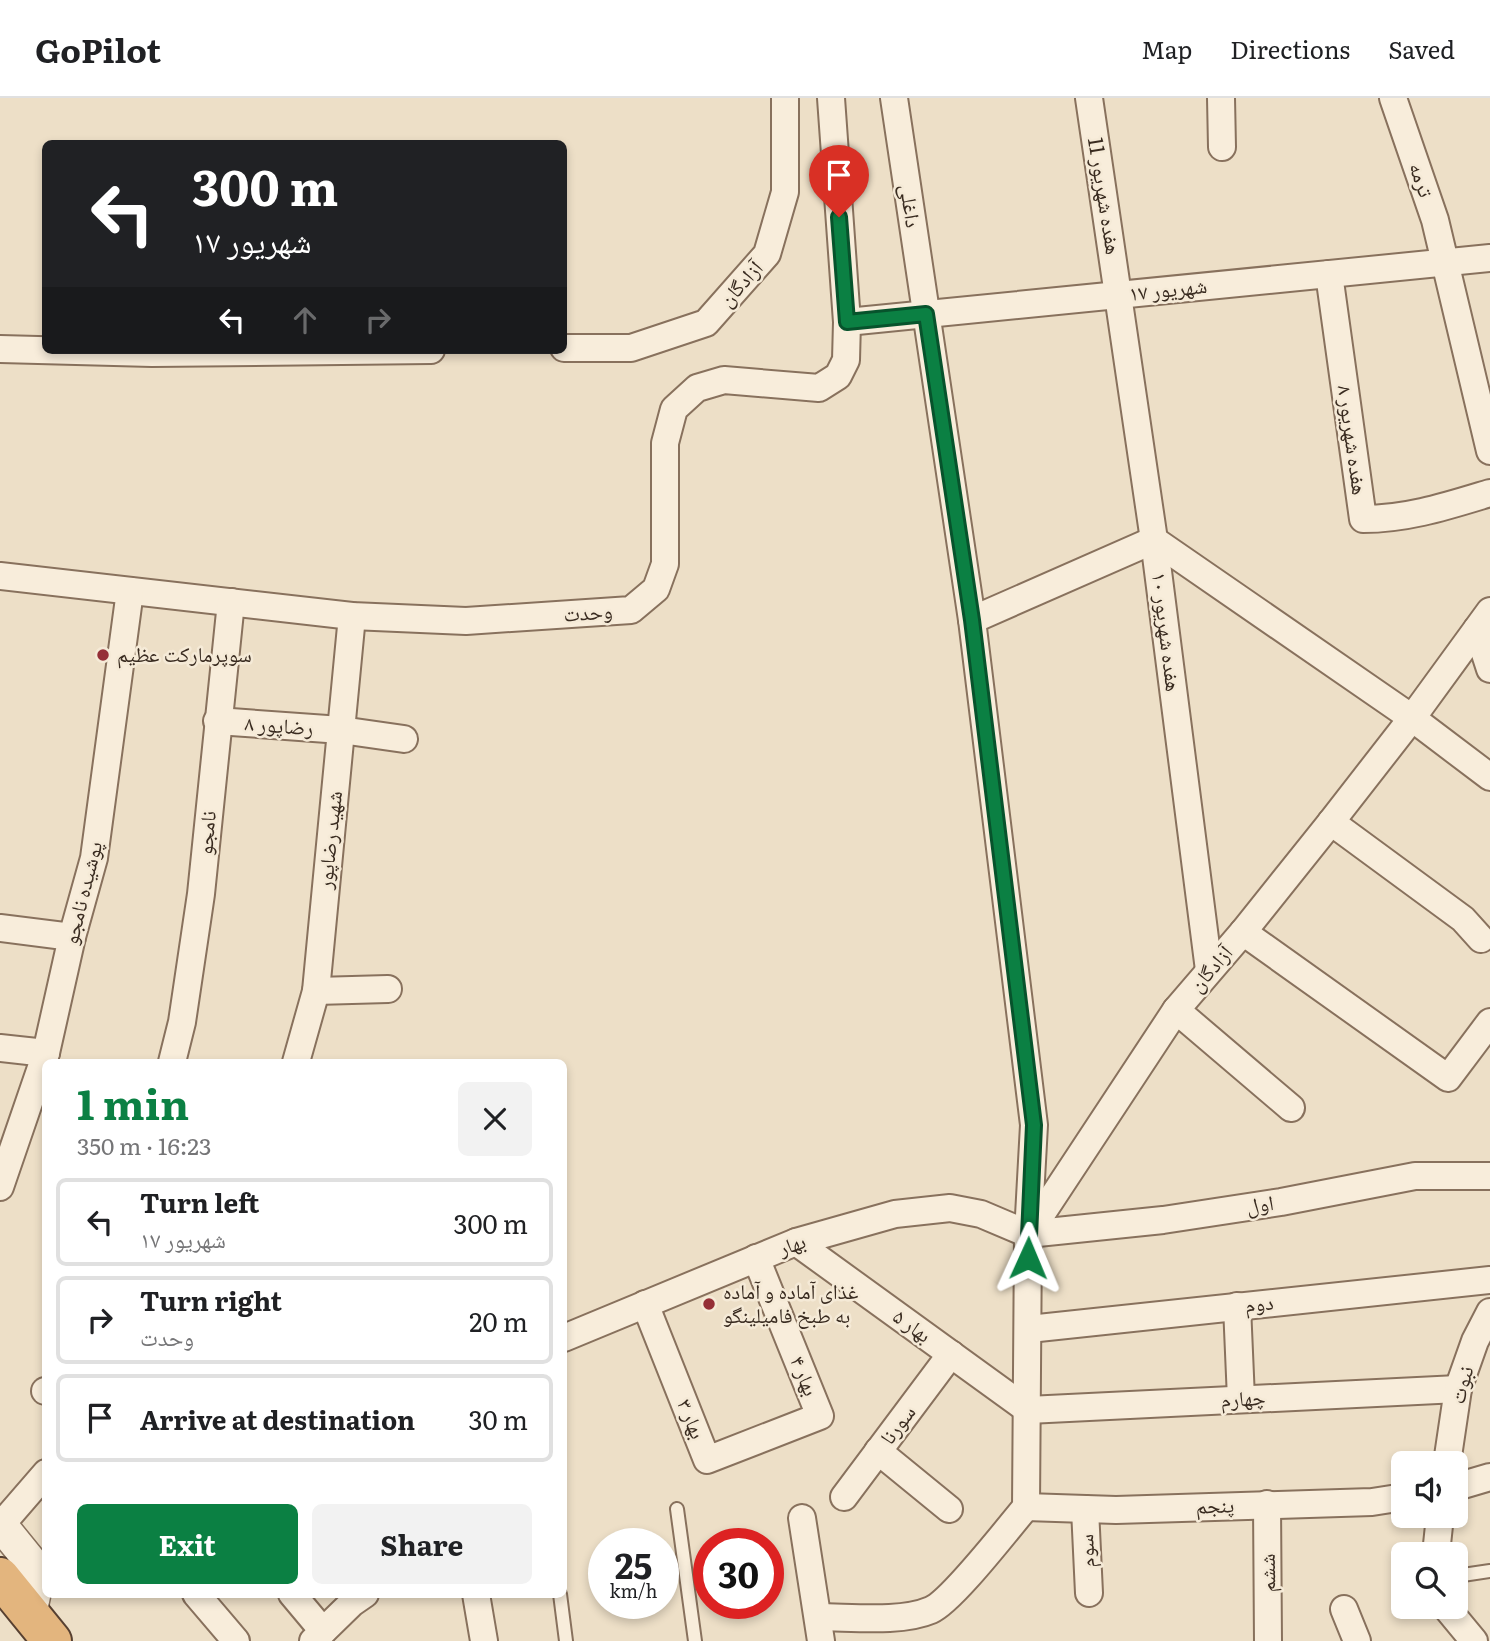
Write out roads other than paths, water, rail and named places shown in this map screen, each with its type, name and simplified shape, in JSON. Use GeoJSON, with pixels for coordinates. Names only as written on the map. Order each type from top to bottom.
{"type":"FeatureCollection","features":[{"type":"Feature","properties":{"kind":"highway"},"geometry":{"type":"LineString","coordinates":[[0,1577],[45,1617]]}},
{"type":"Feature","properties":{"kind":"street","name":"آزادگان"},"geometry":{"type":"LineString","coordinates":[[567,348],[631,348],[706,323],[768,254],[785,192],[785,98]]}},
{"type":"Feature","properties":{"kind":"street","name":"وحدت"},"geometry":{"type":"LineString","coordinates":[[0,576],[352,615],[466,621],[631,610],[656,589],[665,564],[665,443],[674,409],[696,388],[724,380],[818,388],[838,376],[846,360],[847,322],[831,98]]}},
{"type":"Feature","properties":{"kind":"street","name":"داغلی"},"geometry":{"type":"LineString","coordinates":[[894,98],[972,620],[1034,1125],[1028,1234],[1026,1507]]}},
{"type":"Feature","properties":{"kind":"street","name":"هفده شهریور 11"},"geometry":{"type":"LineString","coordinates":[[1089,98],[1119,295]]}},
{"type":"Feature","properties":{"kind":"street"},"geometry":{"type":"LineString","coordinates":[[1222,98],[1222,147]]}},
{"type":"Feature","properties":{"kind":"street","name":"ترمه"},"geometry":{"type":"LineString","coordinates":[[1393,98],[1447,262],[1490,451]]}},
{"type":"Feature","properties":{"kind":"street","name":"۱۷ شهریور"},"geometry":{"type":"LineString","coordinates":[[847,322],[1490,258]]}},
{"type":"Feature","properties":{"kind":"street","name":"هفده شهریور ۸"},"geometry":{"type":"LineString","coordinates":[[1329,274],[1363,519],[1423,514],[1490,493]]}},
{"type":"Feature","properties":{"kind":"street","name":"هفده شهریور ۱۰"},"geometry":{"type":"LineString","coordinates":[[1119,295],[1154,540],[1209,970]]}},
{"type":"Feature","properties":{"kind":"street"},"geometry":{"type":"LineString","coordinates":[[0,349],[42,350]]}},
{"type":"Feature","properties":{"kind":"street"},"geometry":{"type":"LineString","coordinates":[[972,620],[1154,540],[1412,718],[1490,777]]}},
{"type":"Feature","properties":{"kind":"street","name":"پوشیده نامجو"},"geometry":{"type":"LineString","coordinates":[[44,1059],[72,937],[94,858],[130,591]]}},
{"type":"Feature","properties":{"kind":"street","name":"نامجو"},"geometry":{"type":"LineString","coordinates":[[173,1059],[182,1022],[201,894],[231,602]]}},
{"type":"Feature","properties":{"kind":"street","name":"شهید رضاپور"},"geometry":{"type":"LineString","coordinates":[[297,1059],[316,990],[352,615]]}},
{"type":"Feature","properties":{"kind":"street","name":"آزادگان"},"geometry":{"type":"LineString","coordinates":[[1028,1234],[1176,1010],[1331,822],[1412,718],[1483,620]]}},
{"type":"Feature","properties":{"kind":"street"},"geometry":{"type":"LineString","coordinates":[[1483,620],[1490,669]]}},
{"type":"Feature","properties":{"kind":"street","name":"رضاپور ۸"},"geometry":{"type":"LineString","coordinates":[[217,721],[341,730],[404,739]]}},
{"type":"Feature","properties":{"kind":"street"},"geometry":{"type":"LineString","coordinates":[[1331,822],[1464,919],[1481,939]]}},
{"type":"Feature","properties":{"kind":"street"},"geometry":{"type":"LineString","coordinates":[[0,928],[72,937]]}},
{"type":"Feature","properties":{"kind":"street"},"geometry":{"type":"LineString","coordinates":[[1243,932],[1448,1078],[1490,1022]]}},
{"type":"Feature","properties":{"kind":"street"},"geometry":{"type":"LineString","coordinates":[[316,990],[388,989]]}},
{"type":"Feature","properties":{"kind":"street"},"geometry":{"type":"LineString","coordinates":[[1176,1010],[1292,1108]]}},
{"type":"Feature","properties":{"kind":"street"},"geometry":{"type":"LineString","coordinates":[[0,1048],[46,1052]]}},
{"type":"Feature","properties":{"kind":"street","name":"پوشیده نامجو"},"geometry":{"type":"LineString","coordinates":[[0,1184],[42,1063]]}},
{"type":"Feature","properties":{"kind":"street","name":"اول"},"geometry":{"type":"LineString","coordinates":[[1028,1234],[1176,1219],[1415,1176],[1490,1176]]}},
{"type":"Feature","properties":{"kind":"street","name":"بهار"},"geometry":{"type":"LineString","coordinates":[[567,1337],[796,1242],[895,1214],[950,1208],[981,1214],[1028,1234]]}},
{"type":"Feature","properties":{"kind":"street","name":"بهار ۵"},"geometry":{"type":"LineString","coordinates":[[796,1242],[1028,1409]]}},
{"type":"Feature","properties":{"kind":"street","name":"بهار ۴"},"geometry":{"type":"LineString","coordinates":[[756,1258],[820,1416]]}},
{"type":"Feature","properties":{"kind":"street","name":"دوم"},"geometry":{"type":"LineString","coordinates":[[1029,1329],[1490,1280]]}},
{"type":"Feature","properties":{"kind":"street","name":"بهار ۳"},"geometry":{"type":"LineString","coordinates":[[645,1304],[707,1460],[820,1416]]}},
{"type":"Feature","properties":{"kind":"street"},"geometry":{"type":"LineString","coordinates":[[1237,1306],[1241,1399]]}},
{"type":"Feature","properties":{"kind":"street","name":"نبوت"},"geometry":{"type":"LineString","coordinates":[[1449,1451],[1458,1389],[1475,1341],[1490,1312]]}},
{"type":"Feature","properties":{"kind":"street","name":"سورنا"},"geometry":{"type":"LineString","coordinates":[[844,1497],[951,1354]]}},
{"type":"Feature","properties":{"kind":"street","name":"چهارم"},"geometry":{"type":"LineString","coordinates":[[1028,1409],[1458,1389]]}},
{"type":"Feature","properties":{"kind":"street"},"geometry":{"type":"LineString","coordinates":[[878,1451],[949,1509]]}},
{"type":"Feature","properties":{"kind":"street"},"geometry":{"type":"LineString","coordinates":[[42,1477],[0,1524],[39,1572],[42,1594]]}},
{"type":"Feature","properties":{"kind":"street"},"geometry":{"type":"LineString","coordinates":[[1468,1483],[1490,1477]]}},
{"type":"Feature","properties":{"kind":"street","name":"پنجم"},"geometry":{"type":"LineString","coordinates":[[1026,1507],[1116,1510],[1372,1502],[1391,1499]]}},
{"type":"Feature","properties":{"kind":"street","name":"ششم"},"geometry":{"type":"LineString","coordinates":[[1267,1504],[1269,1641]]}},
{"type":"Feature","properties":{"kind":"street"},"geometry":{"type":"LineString","coordinates":[[802,1518],[820,1629],[907,1617],[933,1609],[952,1592],[1026,1507]]}},
{"type":"Feature","properties":{"kind":"street","name":"سوم"},"geometry":{"type":"LineString","coordinates":[[1085,1509],[1089,1593]]}},
{"type":"Feature","properties":{"kind":"street"},"geometry":{"type":"LineString","coordinates":[[42,1598],[45,1617]]}},
{"type":"Feature","properties":{"kind":"street"},"geometry":{"type":"LineString","coordinates":[[199,1598],[236,1641]]}},
{"type":"Feature","properties":{"kind":"street"},"geometry":{"type":"LineString","coordinates":[[294,1598],[318,1636],[359,1598]]}},
{"type":"Feature","properties":{"kind":"street"},"geometry":{"type":"LineString","coordinates":[[477,1598],[484,1641]]}},
{"type":"Feature","properties":{"kind":"street"},"geometry":{"type":"LineString","coordinates":[[1344,1609],[1357,1641]]}},
{"type":"Feature","properties":{"kind":"street"},"geometry":{"type":"LineString","coordinates":[[1456,1619],[1474,1641]]}},
{"type":"Feature","properties":{"kind":"lane"},"geometry":{"type":"LineString","coordinates":[[677,1509],[695,1641]]}},
{"type":"Feature","properties":{"kind":"lane"},"geometry":{"type":"LineString","coordinates":[[1468,1574],[1490,1571]]}},
{"type":"Feature","properties":{"kind":"lane"},"geometry":{"type":"LineString","coordinates":[[561,1598],[566,1641]]}},
{"type":"Feature","properties":{"kind":"place","name":"سوپرمارکت عظیم"},"geometry":{"type":"Point","coordinates":[103,655]}},
{"type":"Feature","properties":{"kind":"place","name":"غذای آماده و آماده به طبخ فامیلینگو"},"geometry":{"type":"Point","coordinates":[709,1304]}}]}
